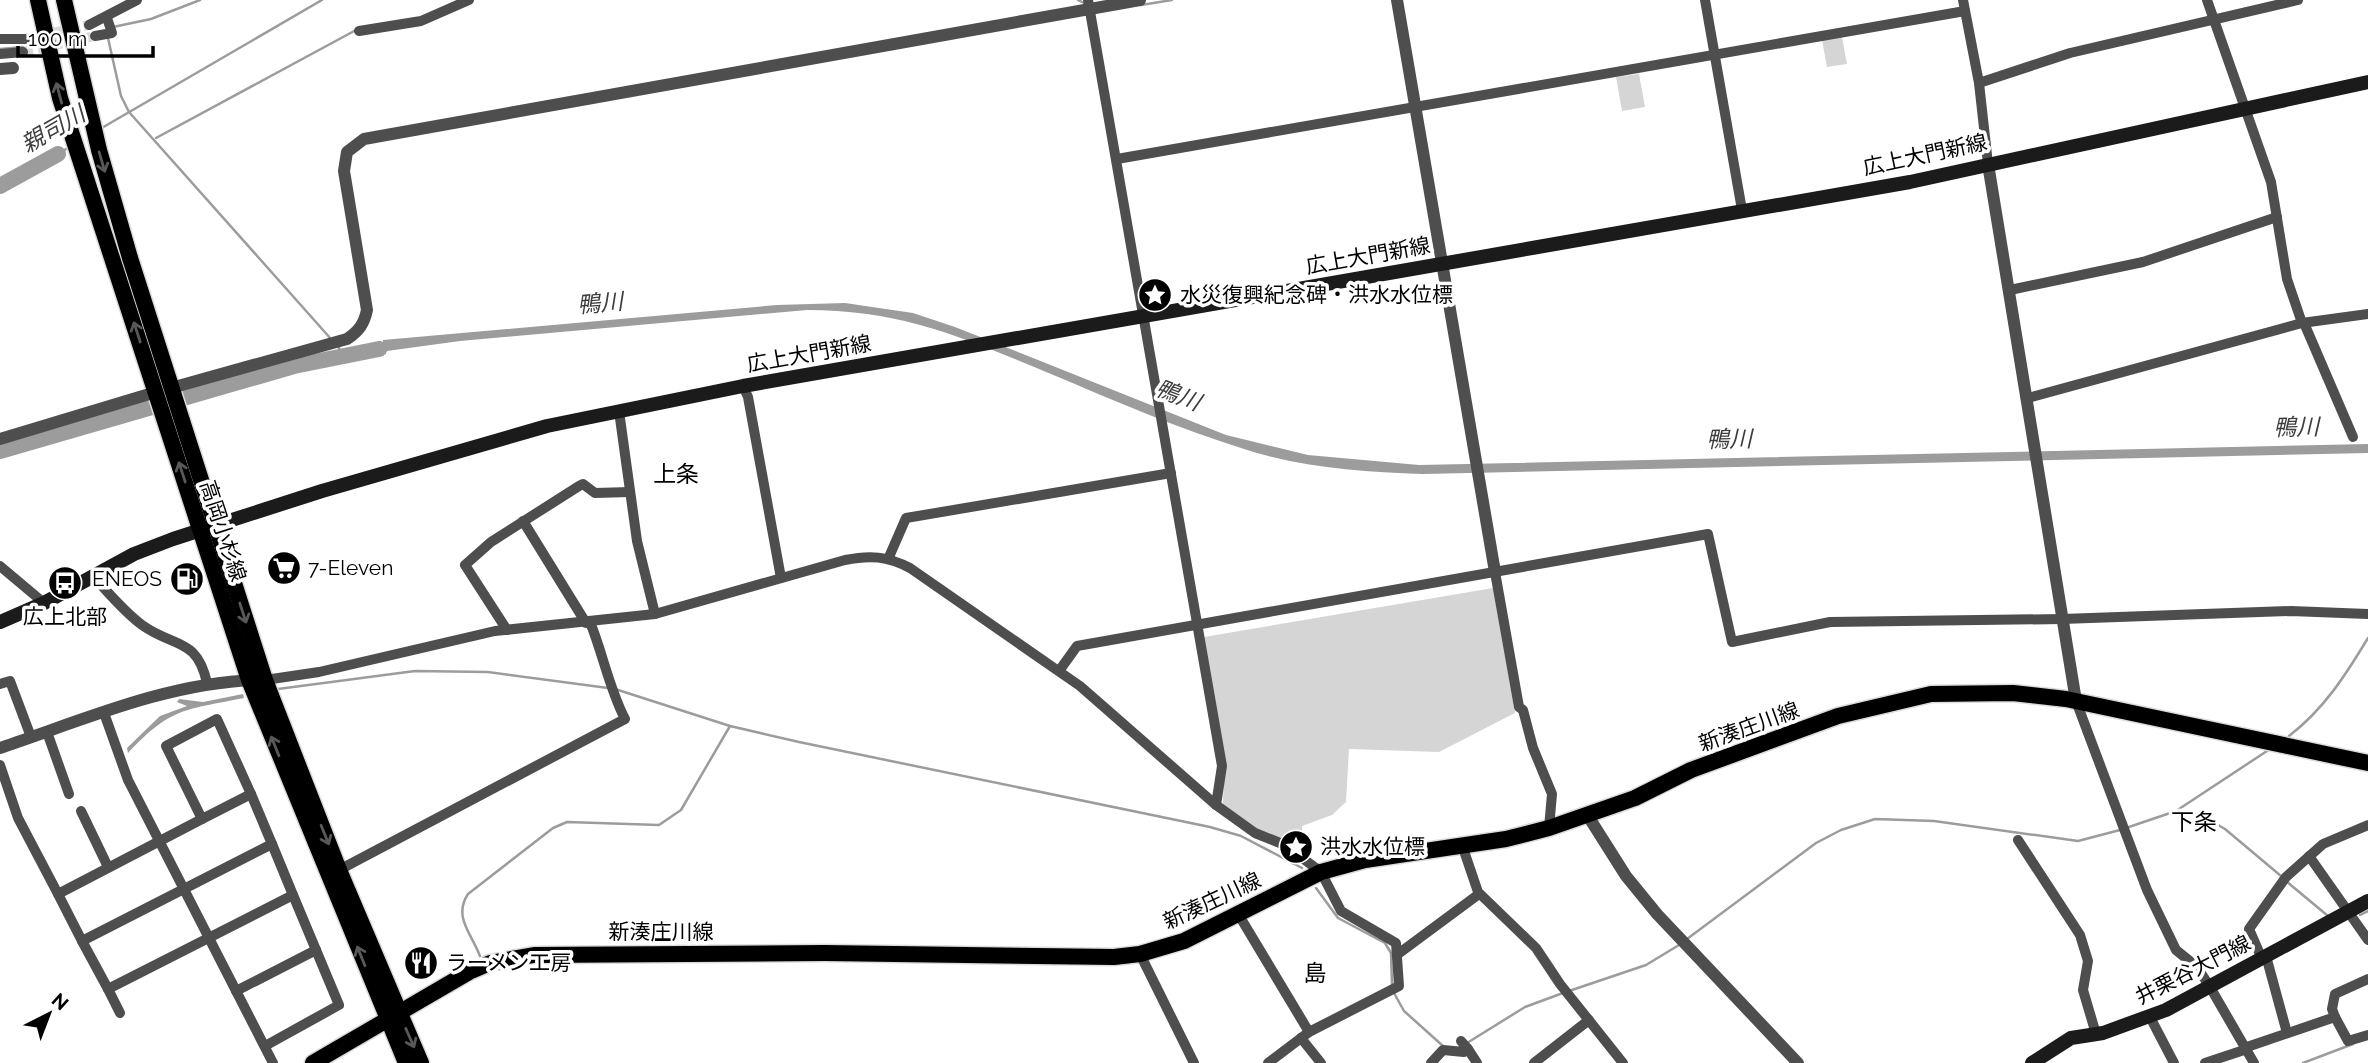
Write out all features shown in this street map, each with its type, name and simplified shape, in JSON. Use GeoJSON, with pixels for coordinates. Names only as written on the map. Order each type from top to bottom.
{"type":"FeatureCollection","features":[{"type":"Feature","properties":{"kind":"main road","name":"高岡小杉線"},"geometry":{"type":"LineString","coordinates":[[38,0],[60,98],[164,392],[257,680],[393,1016],[421,1063]]}},
{"type":"Feature","properties":{"kind":"main road","name":"高岡小杉線"},"geometry":{"type":"LineString","coordinates":[[64,0],[102,162],[164,392]]}},
{"type":"Feature","properties":{"kind":"main road","name":"広上大門新線"},"geometry":{"type":"LineString","coordinates":[[0,622],[44,603],[134,554],[208,527],[547,426],[743,386],[1910,182],[2368,82]]}},
{"type":"Feature","properties":{"kind":"main road","name":"高岡小杉線"},"geometry":{"type":"LineString","coordinates":[[257,680],[340,870],[393,1016],[406,1063]]}},
{"type":"Feature","properties":{"kind":"main road","name":"新湊庄川線"},"geometry":{"type":"LineString","coordinates":[[313,1063],[490,963],[534,955],[825,953],[1114,957],[1140,954],[1184,941],[1321,872],[1365,860],[1506,839],[1549,828],[1588,816],[1751,748],[1838,716],[1931,694],[2013,692],[2076,701],[2368,763]]}},
{"type":"Feature","properties":{"kind":"main road","name":"井栗谷大門線"},"geometry":{"type":"LineString","coordinates":[[2032,1063],[2071,1038],[2096,1034],[2150,1017],[2368,901]]}},
{"type":"Feature","properties":{"kind":"street"},"geometry":{"type":"LineString","coordinates":[[89,25],[107,18],[137,0]]}},
{"type":"Feature","properties":{"kind":"street"},"geometry":{"type":"LineString","coordinates":[[359,31],[421,21],[468,0]]}},
{"type":"Feature","properties":{"kind":"street"},"geometry":{"type":"LineString","coordinates":[[0,439],[347,339],[357,333],[365,323],[367,310],[344,171],[347,152],[364,139],[1089,5],[1140,0]]}},
{"type":"Feature","properties":{"kind":"street"},"geometry":{"type":"LineString","coordinates":[[1398,0],[1479,460],[1519,707],[1523,710],[1533,748],[1552,794],[1549,828]]}},
{"type":"Feature","properties":{"kind":"street"},"geometry":{"type":"LineString","coordinates":[[1705,0],[1742,210]]}},
{"type":"Feature","properties":{"kind":"street"},"geometry":{"type":"LineString","coordinates":[[1964,0],[1979,83],[1988,164],[2076,701],[2134,863],[2176,950],[2197,967],[2254,1063]]}},
{"type":"Feature","properties":{"kind":"street"},"geometry":{"type":"LineString","coordinates":[[2207,0],[2272,183],[2287,279],[2303,323],[2353,437]]}},
{"type":"Feature","properties":{"kind":"street"},"geometry":{"type":"LineString","coordinates":[[1979,83],[2070,53],[2298,0]]}},
{"type":"Feature","properties":{"kind":"street"},"geometry":{"type":"LineString","coordinates":[[1089,5],[1222,766],[1216,805]]}},
{"type":"Feature","properties":{"kind":"street"},"geometry":{"type":"LineString","coordinates":[[1116,159],[1416,109],[1965,11]]}},
{"type":"Feature","properties":{"kind":"street"},"geometry":{"type":"LineString","coordinates":[[95,36],[112,33],[107,18]]}},
{"type":"Feature","properties":{"kind":"street"},"geometry":{"type":"LineString","coordinates":[[0,39],[25,39]]}},
{"type":"Feature","properties":{"kind":"street"},"geometry":{"type":"LineString","coordinates":[[0,54],[23,52]]}},
{"type":"Feature","properties":{"kind":"street"},"geometry":{"type":"LineString","coordinates":[[2010,290],[2143,262],[2277,217]]}},
{"type":"Feature","properties":{"kind":"street"},"geometry":{"type":"LineString","coordinates":[[2028,398],[2303,323],[2368,314]]}},
{"type":"Feature","properties":{"kind":"street"},"geometry":{"type":"LineString","coordinates":[[743,386],[748,397],[780,578]]}},
{"type":"Feature","properties":{"kind":"street"},"geometry":{"type":"LineString","coordinates":[[619,411],[641,564],[654,614]]}},
{"type":"Feature","properties":{"kind":"street"},"geometry":{"type":"LineString","coordinates":[[889,557],[906,518],[1171,473]]}},
{"type":"Feature","properties":{"kind":"street"},"geometry":{"type":"LineString","coordinates":[[507,630],[465,565],[523,521],[583,484],[595,493],[630,492]]}},
{"type":"Feature","properties":{"kind":"street"},"geometry":{"type":"LineString","coordinates":[[340,870],[625,719],[612,692],[606,664],[588,622],[523,521]]}},
{"type":"Feature","properties":{"kind":"street"},"geometry":{"type":"LineString","coordinates":[[1059,671],[1077,646],[1708,534],[1732,642],[1830,622],[2062,619],[2291,611],[2368,614]]}},
{"type":"Feature","properties":{"kind":"street"},"geometry":{"type":"LineString","coordinates":[[0,748],[104,713],[207,683],[319,672],[507,630],[654,614],[863,556],[889,557],[910,568],[1059,671],[1113,713],[1216,805],[1255,833],[1285,845],[1321,872],[1341,911],[1396,943],[1399,986],[1305,1035],[1268,1063]]}},
{"type":"Feature","properties":{"kind":"street"},"geometry":{"type":"LineString","coordinates":[[0,566],[44,603]]}},
{"type":"Feature","properties":{"kind":"street"},"geometry":{"type":"LineString","coordinates":[[92,575],[144,626],[195,653],[202,662],[207,683]]}},
{"type":"Feature","properties":{"kind":"street"},"geometry":{"type":"LineString","coordinates":[[0,684],[10,681],[32,737]]}},
{"type":"Feature","properties":{"kind":"street"},"geometry":{"type":"LineString","coordinates":[[104,713],[128,780],[273,1063]]}},
{"type":"Feature","properties":{"kind":"street"},"geometry":{"type":"LineString","coordinates":[[202,819],[166,746],[218,719],[338,1005],[265,1046]]}},
{"type":"Feature","properties":{"kind":"street"},"geometry":{"type":"LineString","coordinates":[[47,732],[69,794]]}},
{"type":"Feature","properties":{"kind":"street"},"geometry":{"type":"LineString","coordinates":[[0,765],[18,818],[120,1013]]}},
{"type":"Feature","properties":{"kind":"street"},"geometry":{"type":"LineString","coordinates":[[58,894],[251,794]]}},
{"type":"Feature","properties":{"kind":"street"},"geometry":{"type":"LineString","coordinates":[[81,811],[108,867]]}},
{"type":"Feature","properties":{"kind":"street"},"geometry":{"type":"LineString","coordinates":[[1588,816],[1626,876],[1657,914],[1798,1063]]}},
{"type":"Feature","properties":{"kind":"street"},"geometry":{"type":"LineString","coordinates":[[2287,1033],[2264,958],[2249,929],[2286,877],[2309,856],[2323,844],[2368,825]]}},
{"type":"Feature","properties":{"kind":"street"},"geometry":{"type":"LineString","coordinates":[[2018,839],[2080,935],[2088,961],[2083,990],[2096,1034]]}},
{"type":"Feature","properties":{"kind":"street"},"geometry":{"type":"LineString","coordinates":[[82,941],[272,844]]}},
{"type":"Feature","properties":{"kind":"street"},"geometry":{"type":"LineString","coordinates":[[1462,845],[1479,894],[1536,948],[1623,1063]]}},
{"type":"Feature","properties":{"kind":"street"},"geometry":{"type":"LineString","coordinates":[[2309,856],[2368,940]]}},
{"type":"Feature","properties":{"kind":"street"},"geometry":{"type":"LineString","coordinates":[[1398,954],[1479,894]]}},
{"type":"Feature","properties":{"kind":"street"},"geometry":{"type":"LineString","coordinates":[[107,989],[293,895]]}},
{"type":"Feature","properties":{"kind":"street"},"geometry":{"type":"LineString","coordinates":[[1237,912],[1321,1063]]}},
{"type":"Feature","properties":{"kind":"street"},"geometry":{"type":"LineString","coordinates":[[236,990],[316,950]]}},
{"type":"Feature","properties":{"kind":"street"},"geometry":{"type":"LineString","coordinates":[[1140,954],[1194,1063]]}},
{"type":"Feature","properties":{"kind":"street"},"geometry":{"type":"LineString","coordinates":[[2368,979],[2335,994],[2332,1009],[2348,1041],[2368,1035]]}},
{"type":"Feature","properties":{"kind":"street"},"geometry":{"type":"LineString","coordinates":[[2150,1017],[2174,1063]]}},
{"type":"Feature","properties":{"kind":"street"},"geometry":{"type":"LineString","coordinates":[[2205,1063],[2335,1017]]}},
{"type":"Feature","properties":{"kind":"street"},"geometry":{"type":"LineString","coordinates":[[1534,1063],[1589,1020]]}},
{"type":"Feature","properties":{"kind":"street"},"geometry":{"type":"LineString","coordinates":[[1431,1063],[1443,1050],[1464,1052],[1464,1045],[1477,1063]]}},
{"type":"Feature","properties":{"kind":"shaded area"},"geometry":{"type":"Polygon","coordinates":[[[1842,37],[1847,64],[1827,67],[1822,40],[1842,37]]]}},
{"type":"Feature","properties":{"kind":"shaded area"},"geometry":{"type":"Polygon","coordinates":[[[1639,74],[1645,107],[1622,111],[1616,77],[1639,74]]]}},
{"type":"Feature","properties":{"kind":"shaded area"},"geometry":{"type":"Polygon","coordinates":[[[845,303],[913,313],[955,327],[1226,435],[1308,455],[1419,465],[2368,444],[2368,453],[1400,473],[1310,465],[1244,449],[1146,414],[932,328],[841,311],[807,310],[460,341],[387,351],[385,355],[384,352],[359,356],[358,348],[383,344],[383,340],[777,305],[845,303]]]}},
{"type":"Feature","properties":{"kind":"shaded area"},"geometry":{"type":"Polygon","coordinates":[[[1493,588],[1515,713],[1439,752],[1349,749],[1346,802],[1332,815],[1302,826],[1303,857],[1222,815],[1225,765],[1204,637],[1493,588]]]}},
{"type":"Feature","properties":{"kind":"shaded area"},"geometry":{"type":"Polygon","coordinates":[[[243,694],[244,698],[193,709],[168,719],[128,753],[127,748],[160,716],[187,706],[177,702],[179,699],[203,702],[243,694]]]}},
{"type":"Feature","properties":{"kind":"waterway","name":"親司川"},"geometry":{"type":"LineString","coordinates":[[113,27],[151,19],[200,0]]}},
{"type":"Feature","properties":{"kind":"waterway","name":"親司川"},"geometry":{"type":"LineString","coordinates":[[100,129],[322,0]]}},
{"type":"Feature","properties":{"kind":"waterway"},"geometry":{"type":"LineString","coordinates":[[1078,0],[1086,4]]}},
{"type":"Feature","properties":{"kind":"waterway"},"geometry":{"type":"LineString","coordinates":[[1141,5],[1172,0]]}},
{"type":"Feature","properties":{"kind":"waterway"},"geometry":{"type":"LineString","coordinates":[[156,138],[356,30]]}},
{"type":"Feature","properties":{"kind":"waterway"},"geometry":{"type":"LineString","coordinates":[[108,38],[121,96],[129,112],[331,339]]}},
{"type":"Feature","properties":{"kind":"waterway"},"geometry":{"type":"LineString","coordinates":[[0,49],[23,47]]}},
{"type":"Feature","properties":{"kind":"waterway","name":"親司川"},"geometry":{"type":"LineString","coordinates":[[58,154],[71,146]]}},
{"type":"Feature","properties":{"kind":"waterway","name":"親司川"},"geometry":{"type":"LineString","coordinates":[[0,186],[58,154]]}},
{"type":"Feature","properties":{"kind":"waterway"},"geometry":{"type":"LineString","coordinates":[[338,347],[345,355]]}},
{"type":"Feature","properties":{"kind":"waterway","name":"鴨川"},"geometry":{"type":"LineString","coordinates":[[0,451],[294,366],[379,349]]}},
{"type":"Feature","properties":{"kind":"waterway"},"geometry":{"type":"LineString","coordinates":[[2289,736],[2323,703],[2368,638]]}},
{"type":"Feature","properties":{"kind":"waterway"},"geometry":{"type":"LineString","coordinates":[[278,689],[415,671],[488,672],[608,688]]}},
{"type":"Feature","properties":{"kind":"waterway"},"geometry":{"type":"LineString","coordinates":[[615,689],[730,726],[1210,827],[1241,836],[1302,868]]}},
{"type":"Feature","properties":{"kind":"waterway"},"geometry":{"type":"LineString","coordinates":[[481,959],[463,919],[462,911],[468,894],[553,828],[567,822],[659,825],[681,810],[730,726]]}},
{"type":"Feature","properties":{"kind":"waterway"},"geometry":{"type":"LineString","coordinates":[[2126,828],[2176,811],[2270,749]]}},
{"type":"Feature","properties":{"kind":"waterway"},"geometry":{"type":"LineString","coordinates":[[2176,811],[2213,822],[2225,829],[2281,876]]}},
{"type":"Feature","properties":{"kind":"waterway"},"geometry":{"type":"LineString","coordinates":[[1687,939],[1816,843],[1841,830],[1875,819],[1934,821],[2078,841],[2120,830]]}},
{"type":"Feature","properties":{"kind":"waterway"},"geometry":{"type":"LineString","coordinates":[[2286,881],[2328,916]]}},
{"type":"Feature","properties":{"kind":"waterway"},"geometry":{"type":"LineString","coordinates":[[1316,888],[1338,918],[1385,943],[1391,953],[1392,984]]}},
{"type":"Feature","properties":{"kind":"waterway"},"geometry":{"type":"LineString","coordinates":[[2360,915],[2368,911]]}},
{"type":"Feature","properties":{"kind":"waterway"},"geometry":{"type":"LineString","coordinates":[[1569,991],[1646,965],[1679,945]]}},
{"type":"Feature","properties":{"kind":"waterway"},"geometry":{"type":"LineString","coordinates":[[1394,993],[1404,1011],[1443,1046]]}},
{"type":"Feature","properties":{"kind":"waterway"},"geometry":{"type":"LineString","coordinates":[[1467,1043],[1525,1007],[1563,993]]}},
{"type":"Feature","properties":{"kind":"waterway"},"geometry":{"type":"LineString","coordinates":[[2303,1063],[2353,1044]]}},
{"type":"Feature","properties":{"kind":"tunnel"},"geometry":{"type":"LineString","coordinates":[[25,39],[89,25]]}},
{"type":"Feature","properties":{"kind":"tunnel"},"geometry":{"type":"LineString","coordinates":[[23,52],[95,36]]}},
{"type":"Feature","properties":{"kind":"place","name":"水災復興紀念碑・洪水水位標"},"geometry":{"type":"Point","coordinates":[1155,295]}},
{"type":"Feature","properties":{"kind":"place","name":"7-Eleven"},"geometry":{"type":"Point","coordinates":[284,568]}},
{"type":"Feature","properties":{"kind":"place","name":"ENEOS"},"geometry":{"type":"Point","coordinates":[187,579]}},
{"type":"Feature","properties":{"kind":"place","name":"広上北部"},"geometry":{"type":"Point","coordinates":[65,583]}},
{"type":"Feature","properties":{"kind":"place","name":"洪水水位標"},"geometry":{"type":"Point","coordinates":[1296,847]}},
{"type":"Feature","properties":{"kind":"place","name":"ラーメン工房"},"geometry":{"type":"Point","coordinates":[421,963]}},
{"type":"Feature","properties":{"kind":"district","name":"上条"},"geometry":{"type":"Point","coordinates":[676,474]}},
{"type":"Feature","properties":{"kind":"district","name":"下条"},"geometry":{"type":"Point","coordinates":[2194,822]}},
{"type":"Feature","properties":{"kind":"district","name":"島"},"geometry":{"type":"Point","coordinates":[1315,973]}}]}
